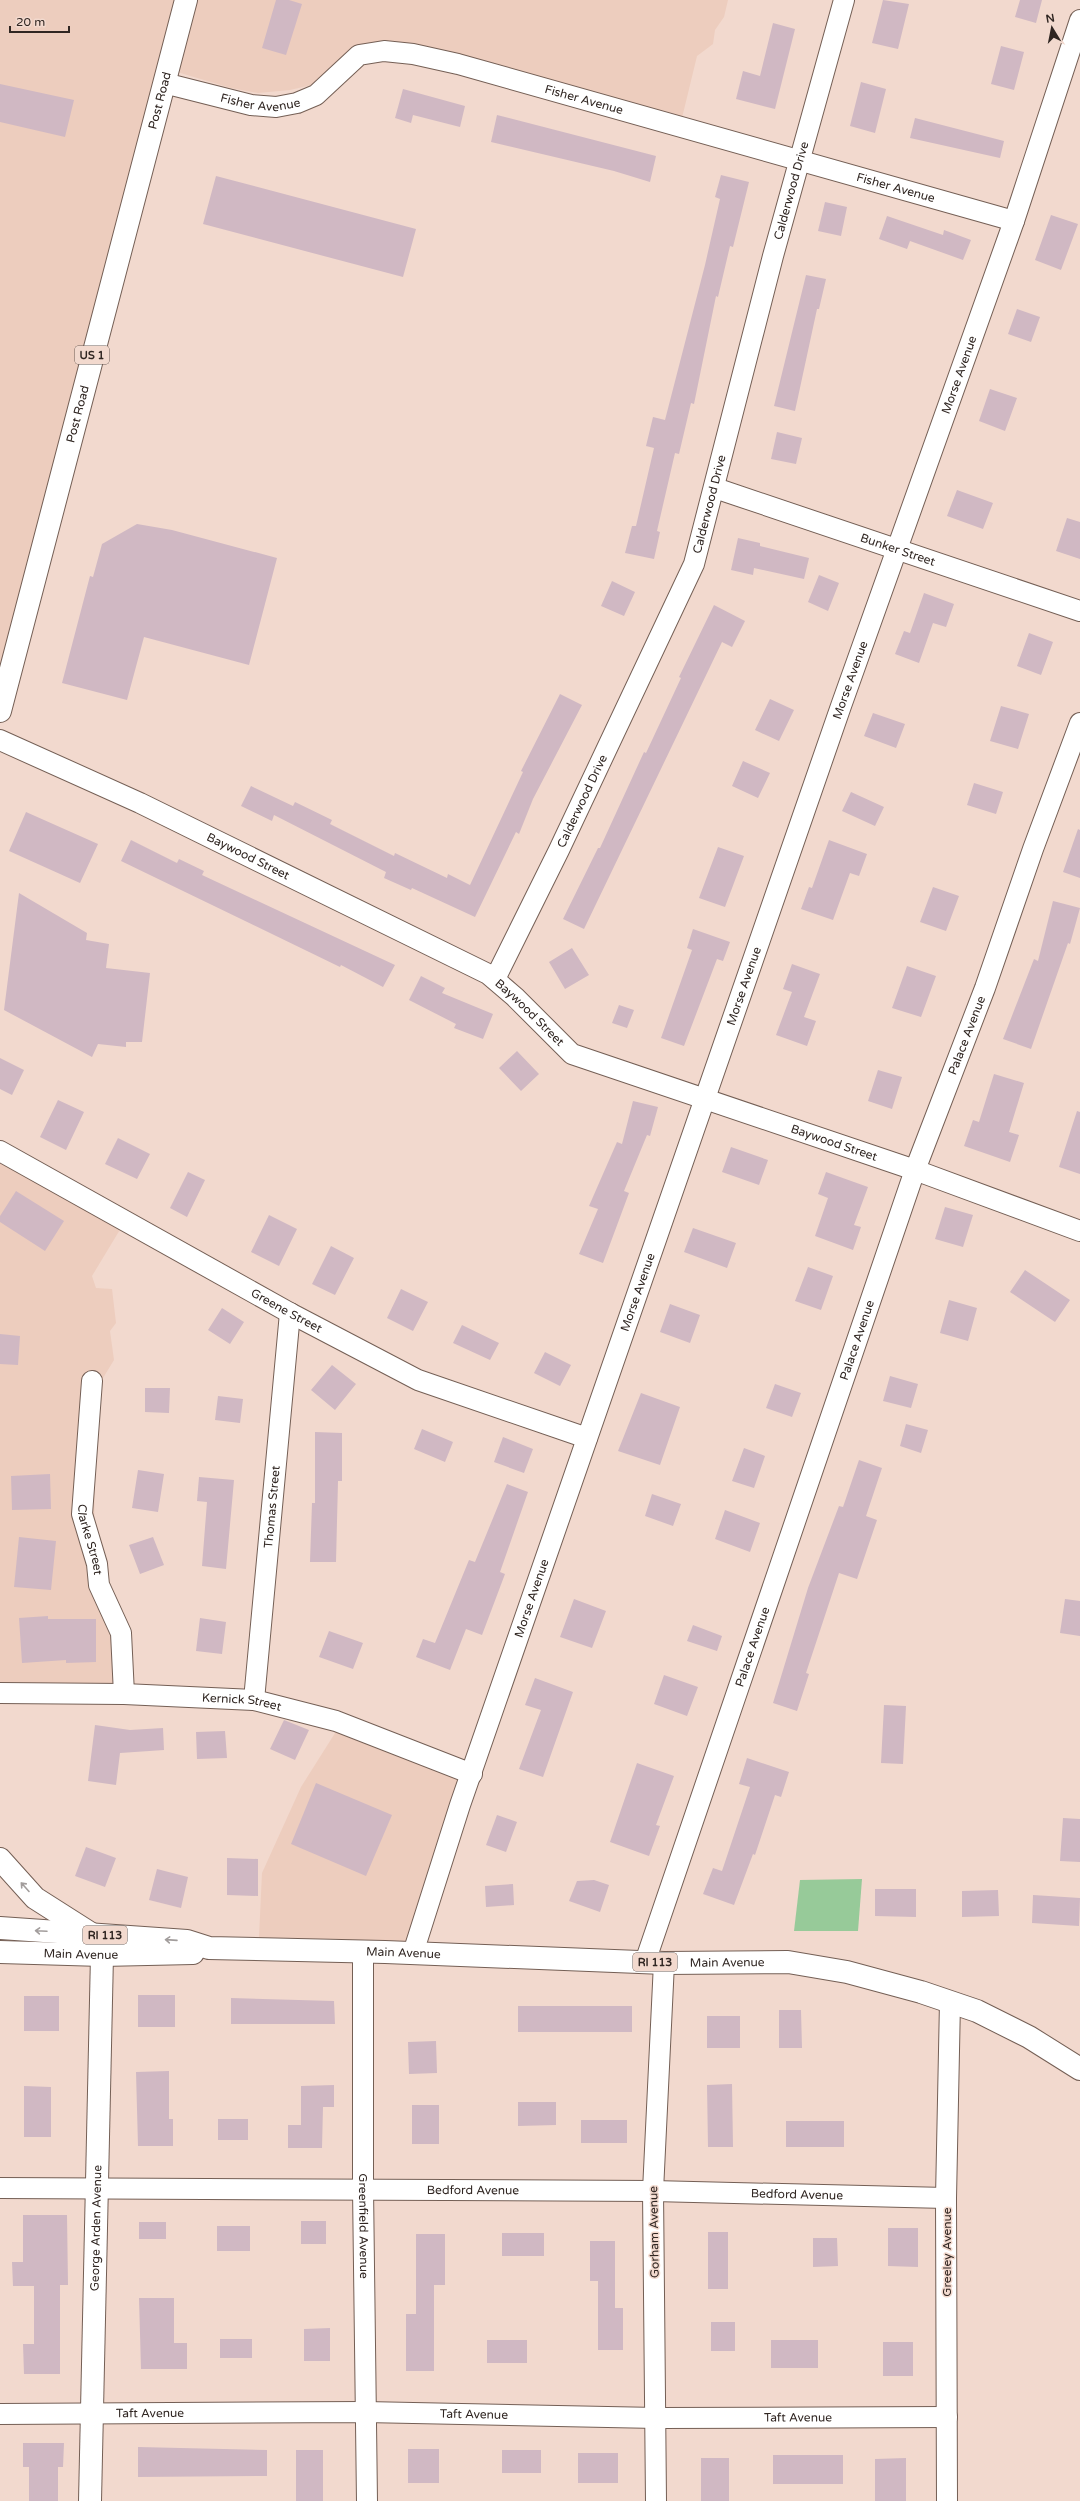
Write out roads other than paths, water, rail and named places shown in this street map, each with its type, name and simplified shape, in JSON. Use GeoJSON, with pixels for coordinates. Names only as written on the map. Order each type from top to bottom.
{"type":"FeatureCollection","features":[{"type":"Feature","properties":{"kind":"main road","name":"Post Road"},"geometry":{"type":"LineString","coordinates":[[0,712],[186,0]]}},
{"type":"Feature","properties":{"kind":"main road"},"geometry":{"type":"LineString","coordinates":[[0,1859],[35,1898],[91,1934]]}},
{"type":"Feature","properties":{"kind":"main road","name":"Main Avenue"},"geometry":{"type":"LineString","coordinates":[[0,1928],[187,1941],[209,1948],[363,1951],[655,1962],[788,1962],[847,1972],[976,2011],[1028,2037],[1080,2069]]}},
{"type":"Feature","properties":{"kind":"main road","name":"Main Avenue"},"geometry":{"type":"LineString","coordinates":[[0,1952],[102,1955],[188,1955],[209,1948]]}},
{"type":"Feature","properties":{"kind":"main road","name":"George Arden Avenue"},"geometry":{"type":"LineString","coordinates":[[90,2501],[102,1955]]}},
{"type":"Feature","properties":{"kind":"street","name":"Calderwood Drive"},"geometry":{"type":"LineString","coordinates":[[494,979],[681,595],[694,564],[715,488],[772,256],[801,160],[844,0]]}},
{"type":"Feature","properties":{"kind":"street","name":"Morse Avenue"},"geometry":{"type":"LineString","coordinates":[[413,1954],[472,1774],[587,1438],[896,550],[1014,221],[1080,20]]}},
{"type":"Feature","properties":{"kind":"street","name":"Fisher Avenue"},"geometry":{"type":"LineString","coordinates":[[164,83],[251,105],[276,107],[297,103],[316,95],[359,55],[384,50],[413,54],[458,64],[1014,221]]}},
{"type":"Feature","properties":{"kind":"street","name":"Bunker Street"},"geometry":{"type":"LineString","coordinates":[[715,488],[1080,611]]}},
{"type":"Feature","properties":{"kind":"street","name":"Palace Avenue"},"geometry":{"type":"LineString","coordinates":[[655,1962],[915,1170],[985,988],[1032,849],[1080,723]]}},
{"type":"Feature","properties":{"kind":"street","name":"Baywood Street"},"geometry":{"type":"LineString","coordinates":[[0,740],[160,813],[494,979],[572,1054],[705,1100],[757,1115],[915,1170],[1080,1232]]}},
{"type":"Feature","properties":{"kind":"street","name":"Greene Street"},"geometry":{"type":"LineString","coordinates":[[0,1151],[290,1313],[418,1380],[587,1438]]}},
{"type":"Feature","properties":{"kind":"street","name":"Thomas Street"},"geometry":{"type":"LineString","coordinates":[[254,1700],[290,1313]]}},
{"type":"Feature","properties":{"kind":"street","name":"Clarke Street"},"geometry":{"type":"LineString","coordinates":[[92,1381],[82,1514],[96,1564],[99,1585],[121,1633],[124,1694]]}},
{"type":"Feature","properties":{"kind":"street","name":"Kernick Street"},"geometry":{"type":"LineString","coordinates":[[0,1693],[124,1694],[254,1700],[336,1721],[472,1774]]}},
{"type":"Feature","properties":{"kind":"street","name":"Greenfield Avenue"},"geometry":{"type":"LineString","coordinates":[[363,1951],[363,2188],[367,2501]]}},
{"type":"Feature","properties":{"kind":"street","name":"Gorham Avenue"},"geometry":{"type":"LineString","coordinates":[[655,1962],[653,2191],[657,2418],[656,2501]]}},
{"type":"Feature","properties":{"kind":"street","name":"Greeley Avenue"},"geometry":{"type":"LineString","coordinates":[[947,2501],[946,2198],[950,2002]]}},
{"type":"Feature","properties":{"kind":"street","name":"Bedford Avenue"},"geometry":{"type":"LineString","coordinates":[[0,2188],[363,2188],[653,2191],[946,2198]]}},
{"type":"Feature","properties":{"kind":"street","name":"Taft Avenue"},"geometry":{"type":"LineString","coordinates":[[0,2414],[365,2412],[657,2418],[947,2417]]}}]}
